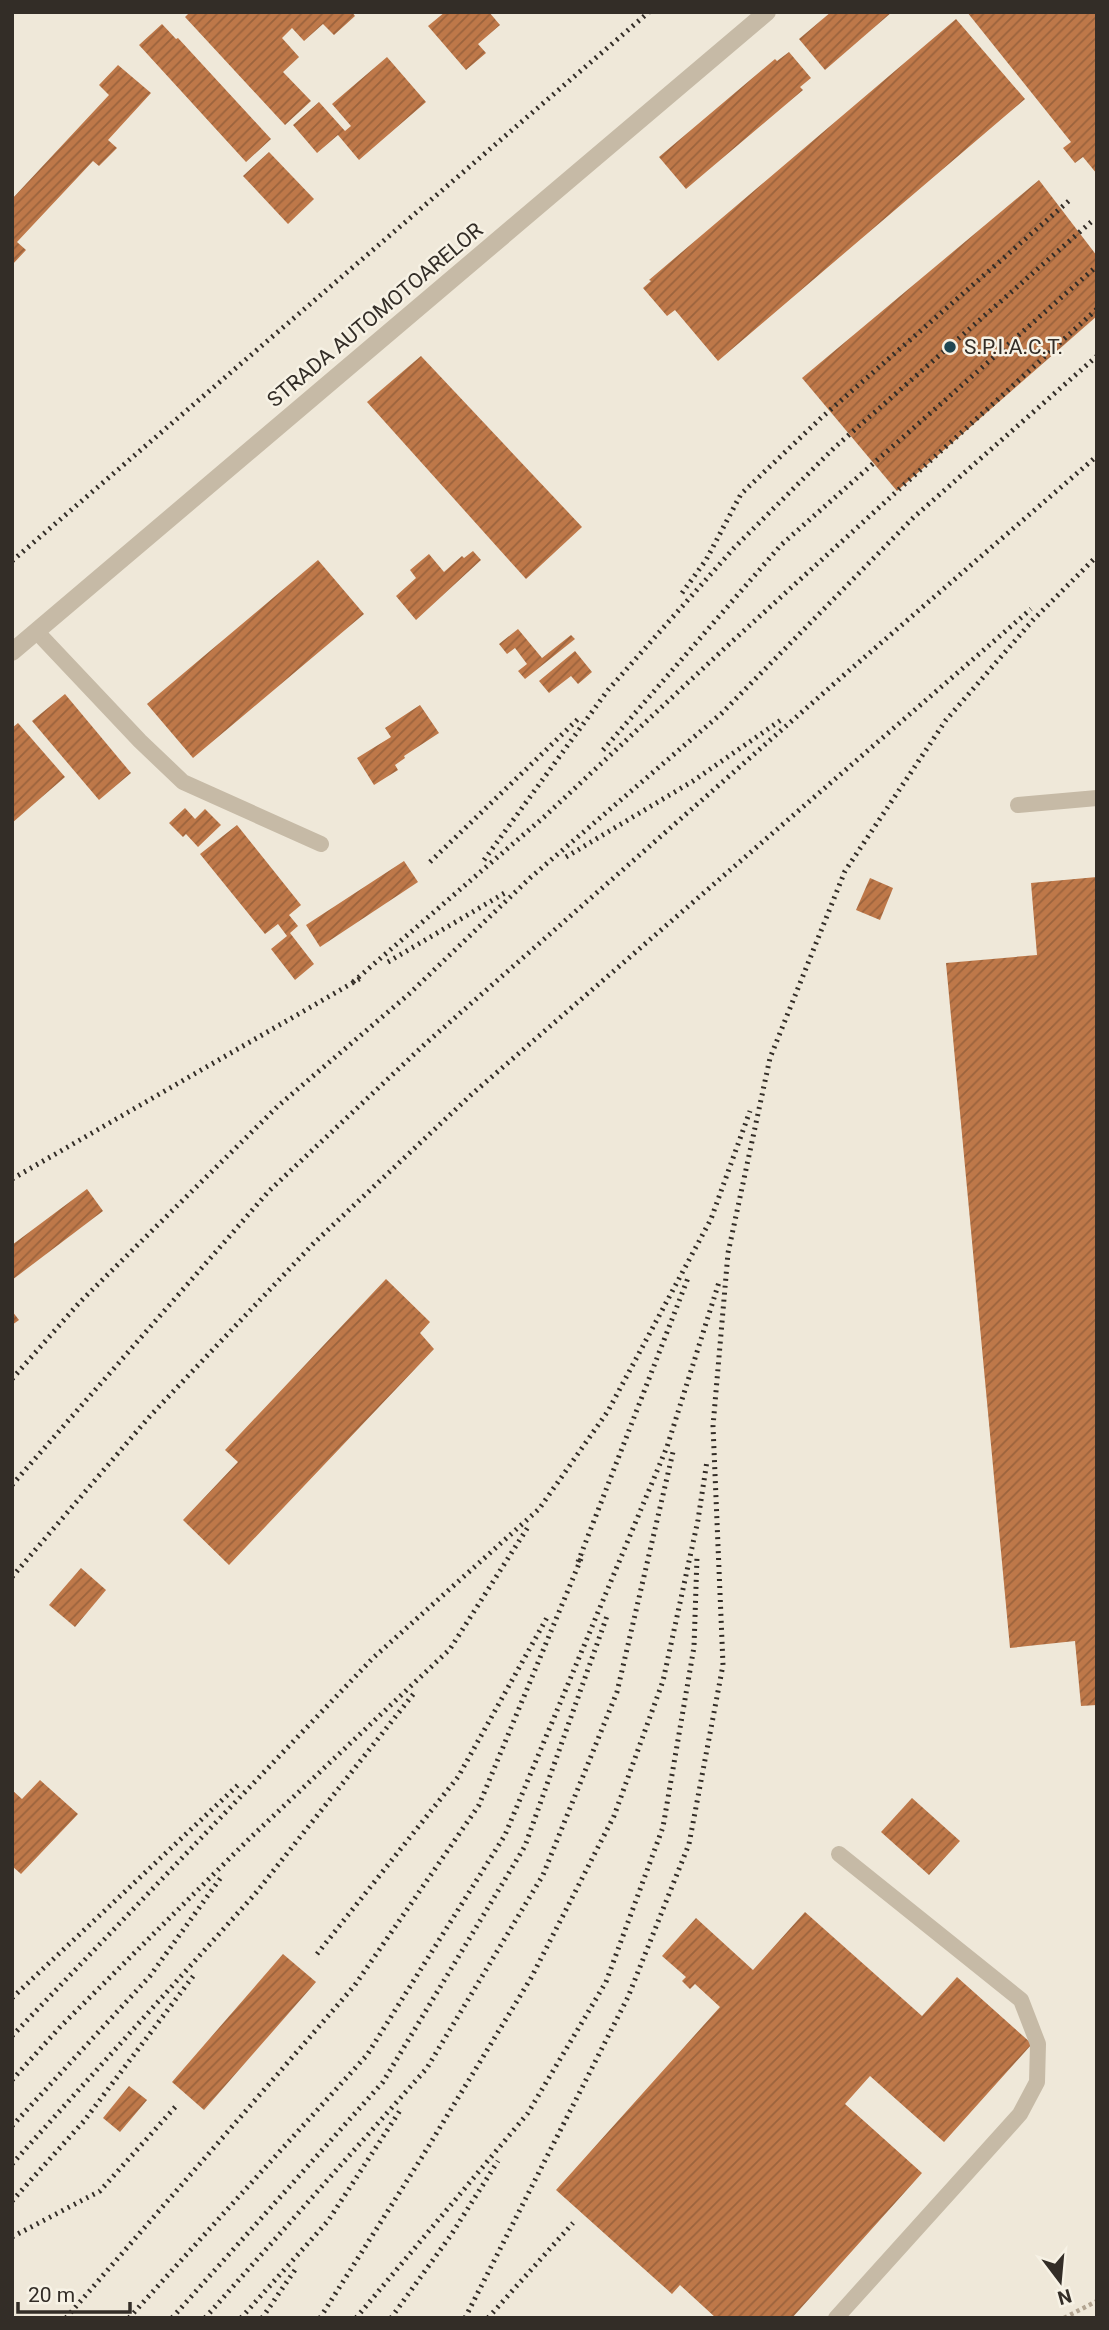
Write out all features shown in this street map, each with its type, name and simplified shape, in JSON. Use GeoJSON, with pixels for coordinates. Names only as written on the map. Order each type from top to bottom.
{"type":"FeatureCollection","features":[{"type":"Feature","properties":{"kind":"street","name":"STRADA AUTOMOTOARELOR"},"geometry":{"type":"LineString","coordinates":[[12,652],[767,12]]}},
{"type":"Feature","properties":{"kind":"lane"},"geometry":{"type":"LineString","coordinates":[[37,632],[139,741],[183,782],[321,844]]}},
{"type":"Feature","properties":{"kind":"lane"},"geometry":{"type":"LineString","coordinates":[[1018,805],[1097,798]]}},
{"type":"Feature","properties":{"kind":"lane"},"geometry":{"type":"LineString","coordinates":[[836,2318],[1020,2114],[1037,2082],[1038,2044],[1021,2000],[839,1854]]}},
{"type":"Feature","properties":{"kind":"path"},"geometry":{"type":"LineString","coordinates":[[1065,2318],[1097,2301]]}},
{"type":"Feature","properties":{"kind":"building"},"geometry":{"type":"Polygon","coordinates":[[[190,12],[352,12],[355,16],[334,35],[323,24],[304,41],[292,28],[282,38],[299,57],[283,72],[311,101],[285,125],[185,17],[190,12]]]}},
{"type":"Feature","properties":{"kind":"building"},"geometry":{"type":"Polygon","coordinates":[[[445,12],[489,12],[500,25],[478,44],[486,53],[466,70],[428,26],[445,12]]]}},
{"type":"Feature","properties":{"kind":"building"},"geometry":{"type":"Polygon","coordinates":[[[831,12],[892,12],[825,70],[799,39],[831,12]]]}},
{"type":"Feature","properties":{"kind":"building"},"geometry":{"type":"Polygon","coordinates":[[[967,12],[1097,12],[1097,174],[1083,157],[1075,163],[1063,148],[1071,142],[967,12]]]}},
{"type":"Feature","properties":{"kind":"building"},"geometry":{"type":"Polygon","coordinates":[[[956,19],[1025,99],[718,361],[675,310],[667,316],[643,288],[651,281],[649,280],[956,19]]]}},
{"type":"Feature","properties":{"kind":"building"},"geometry":{"type":"Polygon","coordinates":[[[162,24],[271,139],[246,162],[139,45],[162,24]]]}},
{"type":"Feature","properties":{"kind":"building"},"geometry":{"type":"Polygon","coordinates":[[[789,52],[811,78],[800,87],[803,90],[686,189],[659,157],[775,59],[777,61],[789,52]]]}},
{"type":"Feature","properties":{"kind":"building"},"geometry":{"type":"Polygon","coordinates":[[[387,57],[426,102],[359,160],[338,135],[317,153],[293,125],[319,102],[345,131],[351,126],[332,104],[387,57]]]}},
{"type":"Feature","properties":{"kind":"building"},"geometry":{"type":"Polygon","coordinates":[[[118,65],[151,93],[108,140],[117,148],[99,166],[93,161],[17,242],[26,250],[12,265],[12,199],[109,95],[99,85],[118,65]]]}},
{"type":"Feature","properties":{"kind":"building"},"geometry":{"type":"Polygon","coordinates":[[[269,152],[314,199],[288,224],[243,176],[269,152]]]}},
{"type":"Feature","properties":{"kind":"building","name":"S.P.I.A.C.T."},"geometry":{"type":"Polygon","coordinates":[[[1039,180],[1097,256],[1097,316],[897,491],[802,378],[1039,180]]]}},
{"type":"Feature","properties":{"kind":"building"},"geometry":{"type":"Polygon","coordinates":[[[421,356],[582,527],[526,579],[367,402],[421,356]]]}},
{"type":"Feature","properties":{"kind":"building"},"geometry":{"type":"Polygon","coordinates":[[[473,551],[481,560],[416,620],[396,596],[416,578],[410,570],[429,554],[444,572],[462,556],[464,558],[473,551]]]}},
{"type":"Feature","properties":{"kind":"building"},"geometry":{"type":"Polygon","coordinates":[[[318,560],[364,614],[193,758],[147,704],[318,560]]]}},
{"type":"Feature","properties":{"kind":"building"},"geometry":{"type":"Polygon","coordinates":[[[518,629],[542,658],[571,635],[575,639],[525,679],[518,671],[527,664],[515,648],[507,654],[499,644],[518,629]]]}},
{"type":"Feature","properties":{"kind":"building"},"geometry":{"type":"Polygon","coordinates":[[[575,651],[592,672],[578,684],[571,676],[549,693],[539,681],[575,651]]]}},
{"type":"Feature","properties":{"kind":"building"},"geometry":{"type":"Polygon","coordinates":[[[65,694],[131,773],[99,800],[32,721],[65,694]]]}},
{"type":"Feature","properties":{"kind":"building"},"geometry":{"type":"Polygon","coordinates":[[[420,705],[439,733],[404,756],[405,758],[395,765],[398,770],[374,785],[357,758],[391,737],[385,728],[420,705]]]}},
{"type":"Feature","properties":{"kind":"building"},"geometry":{"type":"Polygon","coordinates":[[[18,723],[65,777],[12,823],[12,728],[18,723]]]}},
{"type":"Feature","properties":{"kind":"building"},"geometry":{"type":"Polygon","coordinates":[[[185,808],[195,819],[205,809],[221,825],[198,847],[186,834],[183,837],[169,823],[185,808]]]}},
{"type":"Feature","properties":{"kind":"building"},"geometry":{"type":"Polygon","coordinates":[[[237,825],[301,905],[289,915],[298,926],[290,933],[314,964],[295,980],[271,949],[287,936],[278,924],[265,934],[200,854],[237,825]]]}},
{"type":"Feature","properties":{"kind":"building"},"geometry":{"type":"Polygon","coordinates":[[[404,861],[418,882],[320,947],[306,925],[404,861]]]}},
{"type":"Feature","properties":{"kind":"building"},"geometry":{"type":"Polygon","coordinates":[[[1097,877],[1097,1705],[1081,1706],[1075,1641],[1010,1648],[946,963],[1037,955],[1031,883],[1097,877]]]}},
{"type":"Feature","properties":{"kind":"building"},"geometry":{"type":"Polygon","coordinates":[[[870,878],[893,888],[880,920],[856,910],[870,878]]]}},
{"type":"Feature","properties":{"kind":"building"},"geometry":{"type":"Polygon","coordinates":[[[87,1189],[103,1211],[12,1280],[12,1245],[87,1189]]]}},
{"type":"Feature","properties":{"kind":"building"},"geometry":{"type":"Polygon","coordinates":[[[386,1279],[430,1322],[420,1333],[434,1349],[229,1565],[183,1520],[238,1462],[225,1450],[386,1279]]]}},
{"type":"Feature","properties":{"kind":"building"},"geometry":{"type":"Polygon","coordinates":[[[12,1311],[19,1320],[12,1325],[12,1311]]]}},
{"type":"Feature","properties":{"kind":"building"},"geometry":{"type":"Polygon","coordinates":[[[81,1568],[106,1590],[75,1627],[49,1605],[81,1568]]]}},
{"type":"Feature","properties":{"kind":"building"},"geometry":{"type":"Polygon","coordinates":[[[40,1780],[78,1814],[21,1874],[12,1866],[12,1790],[22,1799],[40,1780]]]}},
{"type":"Feature","properties":{"kind":"building"},"geometry":{"type":"Polygon","coordinates":[[[912,1798],[960,1841],[929,1875],[881,1832],[912,1798]]]}},
{"type":"Feature","properties":{"kind":"building"},"geometry":{"type":"Polygon","coordinates":[[[805,1912],[922,2016],[957,1977],[1032,2044],[944,2142],[870,2076],[845,2104],[922,2173],[792,2318],[716,2318],[680,2285],[672,2294],[556,2190],[720,2007],[695,1984],[690,1989],[682,1981],[686,1977],[662,1956],[696,1918],[753,1970],[805,1912]]]}},
{"type":"Feature","properties":{"kind":"building"},"geometry":{"type":"Polygon","coordinates":[[[283,1954],[316,1982],[204,2110],[172,2082],[283,1954]]]}},
{"type":"Feature","properties":{"kind":"building"},"geometry":{"type":"Polygon","coordinates":[[[129,2086],[147,2100],[120,2132],[103,2118],[129,2086]]]}},
{"type":"Feature","properties":{"kind":"railway"},"geometry":{"type":"LineString","coordinates":[[12,561],[649,12]]}},
{"type":"Feature","properties":{"kind":"railway"},"geometry":{"type":"LineString","coordinates":[[682,593],[706,560],[741,494],[821,418],[1071,199]]}},
{"type":"Feature","properties":{"kind":"railway"},"geometry":{"type":"LineString","coordinates":[[484,860],[608,690],[734,548],[834,448],[1091,222]]}},
{"type":"Feature","properties":{"kind":"railway"},"geometry":{"type":"LineString","coordinates":[[603,750],[781,545],[1097,266]]}},
{"type":"Feature","properties":{"kind":"railway"},"geometry":{"type":"LineString","coordinates":[[353,982],[544,817],[1097,309]]}},
{"type":"Feature","properties":{"kind":"railway"},"geometry":{"type":"LineString","coordinates":[[12,1379],[79,1303],[278,1106],[409,994],[530,878],[722,713],[914,517],[1097,356]]}},
{"type":"Feature","properties":{"kind":"railway"},"geometry":{"type":"LineString","coordinates":[[12,1485],[269,1191],[425,1044],[1097,456]]}},
{"type":"Feature","properties":{"kind":"railway"},"geometry":{"type":"LineString","coordinates":[[465,2318],[628,1997],[689,1844],[723,1665],[713,1426],[728,1253],[770,1058],[845,871],[946,720],[1033,620],[1097,556]]}},
{"type":"Feature","properties":{"kind":"railway"},"geometry":{"type":"LineString","coordinates":[[12,1577],[150,1416],[314,1243],[472,1094],[1031,609]]}},
{"type":"Feature","properties":{"kind":"railway"},"geometry":{"type":"LineString","coordinates":[[430,862],[578,719]]}},
{"type":"Feature","properties":{"kind":"railway"},"geometry":{"type":"LineString","coordinates":[[566,857],[693,781],[781,720]]}},
{"type":"Feature","properties":{"kind":"railway"},"geometry":{"type":"LineString","coordinates":[[388,962],[508,891]]}},
{"type":"Feature","properties":{"kind":"railway"},"geometry":{"type":"LineString","coordinates":[[12,1179],[361,978]]}},
{"type":"Feature","properties":{"kind":"railway"},"geometry":{"type":"LineString","coordinates":[[12,2036],[373,1658],[539,1509],[608,1411],[711,1219],[750,1111]]}},
{"type":"Feature","properties":{"kind":"railway"},"geometry":{"type":"LineString","coordinates":[[578,1562],[688,1278]]}},
{"type":"Feature","properties":{"kind":"railway"},"geometry":{"type":"LineString","coordinates":[[129,2318],[367,2055],[505,1835],[667,1447],[720,1279]]}},
{"type":"Feature","properties":{"kind":"railway"},"geometry":{"type":"LineString","coordinates":[[205,2318],[427,2068],[543,1875],[617,1692],[673,1452]]}},
{"type":"Feature","properties":{"kind":"railway"},"geometry":{"type":"LineString","coordinates":[[320,2318],[531,1978],[614,1816],[663,1681],[698,1520],[707,1461]]}},
{"type":"Feature","properties":{"kind":"railway"},"geometry":{"type":"LineString","coordinates":[[12,2080],[61,2026],[249,1839],[450,1649],[528,1527]]}},
{"type":"Feature","properties":{"kind":"railway"},"geometry":{"type":"LineString","coordinates":[[66,2318],[355,1985],[479,1805],[583,1554]]}},
{"type":"Feature","properties":{"kind":"railway"},"geometry":{"type":"LineString","coordinates":[[356,2318],[528,2113],[606,1982],[663,1827],[694,1647],[697,1557]]}},
{"type":"Feature","properties":{"kind":"railway"},"geometry":{"type":"LineString","coordinates":[[317,1954],[458,1777],[549,1614]]}},
{"type":"Feature","properties":{"kind":"railway"},"geometry":{"type":"LineString","coordinates":[[172,2318],[383,2082],[525,1846],[607,1616]]}},
{"type":"Feature","properties":{"kind":"railway"},"geometry":{"type":"LineString","coordinates":[[12,2164],[255,1894],[415,1692]]}},
{"type":"Feature","properties":{"kind":"railway"},"geometry":{"type":"LineString","coordinates":[[12,1998],[238,1785]]}},
{"type":"Feature","properties":{"kind":"railway"},"geometry":{"type":"LineString","coordinates":[[12,2126],[150,1976],[222,1876]]}},
{"type":"Feature","properties":{"kind":"railway"},"geometry":{"type":"LineString","coordinates":[[12,2201],[84,2121],[194,1975]]}},
{"type":"Feature","properties":{"kind":"railway"},"geometry":{"type":"LineString","coordinates":[[12,2237],[100,2191],[177,2105]]}},
{"type":"Feature","properties":{"kind":"railway"},"geometry":{"type":"LineString","coordinates":[[241,2318],[328,2221],[401,2109]]}},
{"type":"Feature","properties":{"kind":"railway"},"geometry":{"type":"LineString","coordinates":[[391,2318],[451,2235],[498,2161]]}},
{"type":"Feature","properties":{"kind":"railway"},"geometry":{"type":"LineString","coordinates":[[488,2318],[573,2223]]}},
{"type":"Feature","properties":{"kind":"railway"},"geometry":{"type":"LineString","coordinates":[[262,2318],[295,2270]]}},
{"type":"Feature","properties":{"kind":"place","name":"S.P.I.A.C.T."},"geometry":{"type":"Point","coordinates":[950,347]}}]}
